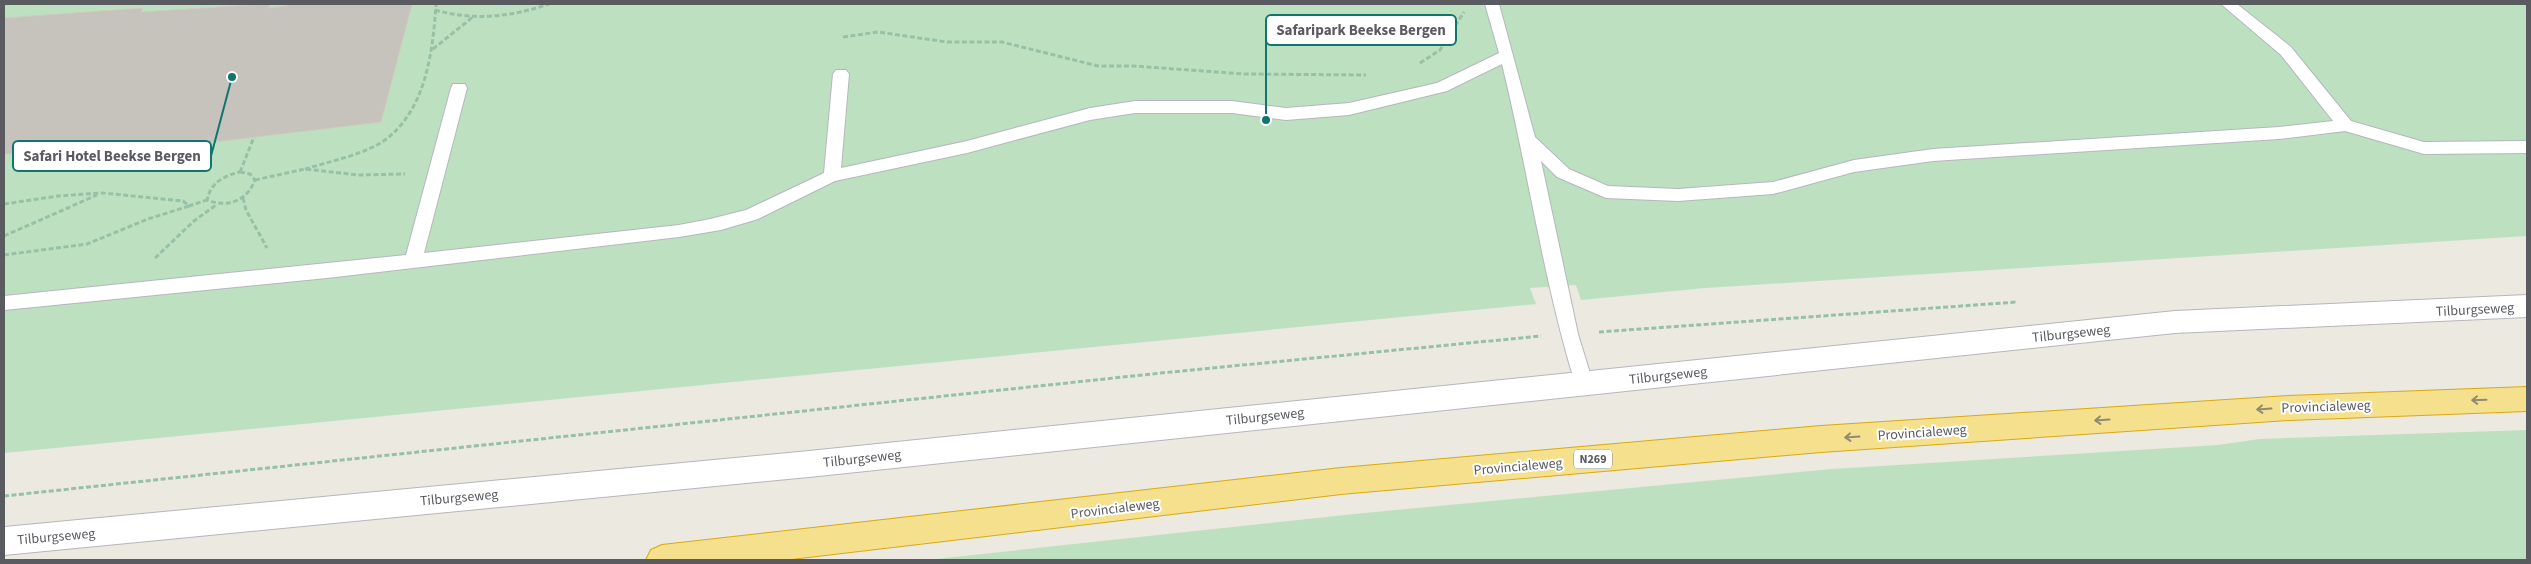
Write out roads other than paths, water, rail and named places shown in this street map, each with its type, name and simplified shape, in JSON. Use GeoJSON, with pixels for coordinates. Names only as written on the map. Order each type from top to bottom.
{"type":"FeatureCollection","features":[{"type":"Feature","properties":{"kind":"highway","name":"Provincialeweg"},"geometry":{"type":"LineString","coordinates":[[662,560],[1341,481],[1821,439],[2288,408],[2527,398]]}},
{"type":"Feature","properties":{"kind":"street","name":"Tilburgseweg"},"geometry":{"type":"LineString","coordinates":[[4,541],[799,465],[2176,322],[2527,306]]}},
{"type":"Feature","properties":{"kind":"lane"},"geometry":{"type":"LineString","coordinates":[[1492,4],[1528,139],[1569,334],[1584,383]]}},
{"type":"Feature","properties":{"kind":"lane"},"geometry":{"type":"LineString","coordinates":[[2228,4],[2286,51],[2345,125]]}},
{"type":"Feature","properties":{"kind":"lane"},"geometry":{"type":"LineString","coordinates":[[4,303],[413,261],[679,231],[724,222],[761,211],[803,188],[832,176],[967,147],[1090,114],[1135,107],[1232,107],[1286,114],[1349,109],[1394,100],[1442,87],[1507,55]]}},
{"type":"Feature","properties":{"kind":"lane"},"geometry":{"type":"LineString","coordinates":[[832,176],[841,74]]}},
{"type":"Feature","properties":{"kind":"lane"},"geometry":{"type":"LineString","coordinates":[[413,261],[459,88]]}},
{"type":"Feature","properties":{"kind":"lane"},"geometry":{"type":"LineString","coordinates":[[1528,139],[1563,172],[1606,192],[1678,195],[1773,188],[1854,166],[1933,154],[2279,133],[2345,125],[2424,148],[2527,148]]}},
{"type":"Feature","properties":{"kind":"place","name":"Safari Hotel Beekse Bergen"},"geometry":{"type":"Point","coordinates":[232,77]}},
{"type":"Feature","properties":{"kind":"place","name":"Safaripark Beekse Bergen"},"geometry":{"type":"Point","coordinates":[1266,120]}}]}
